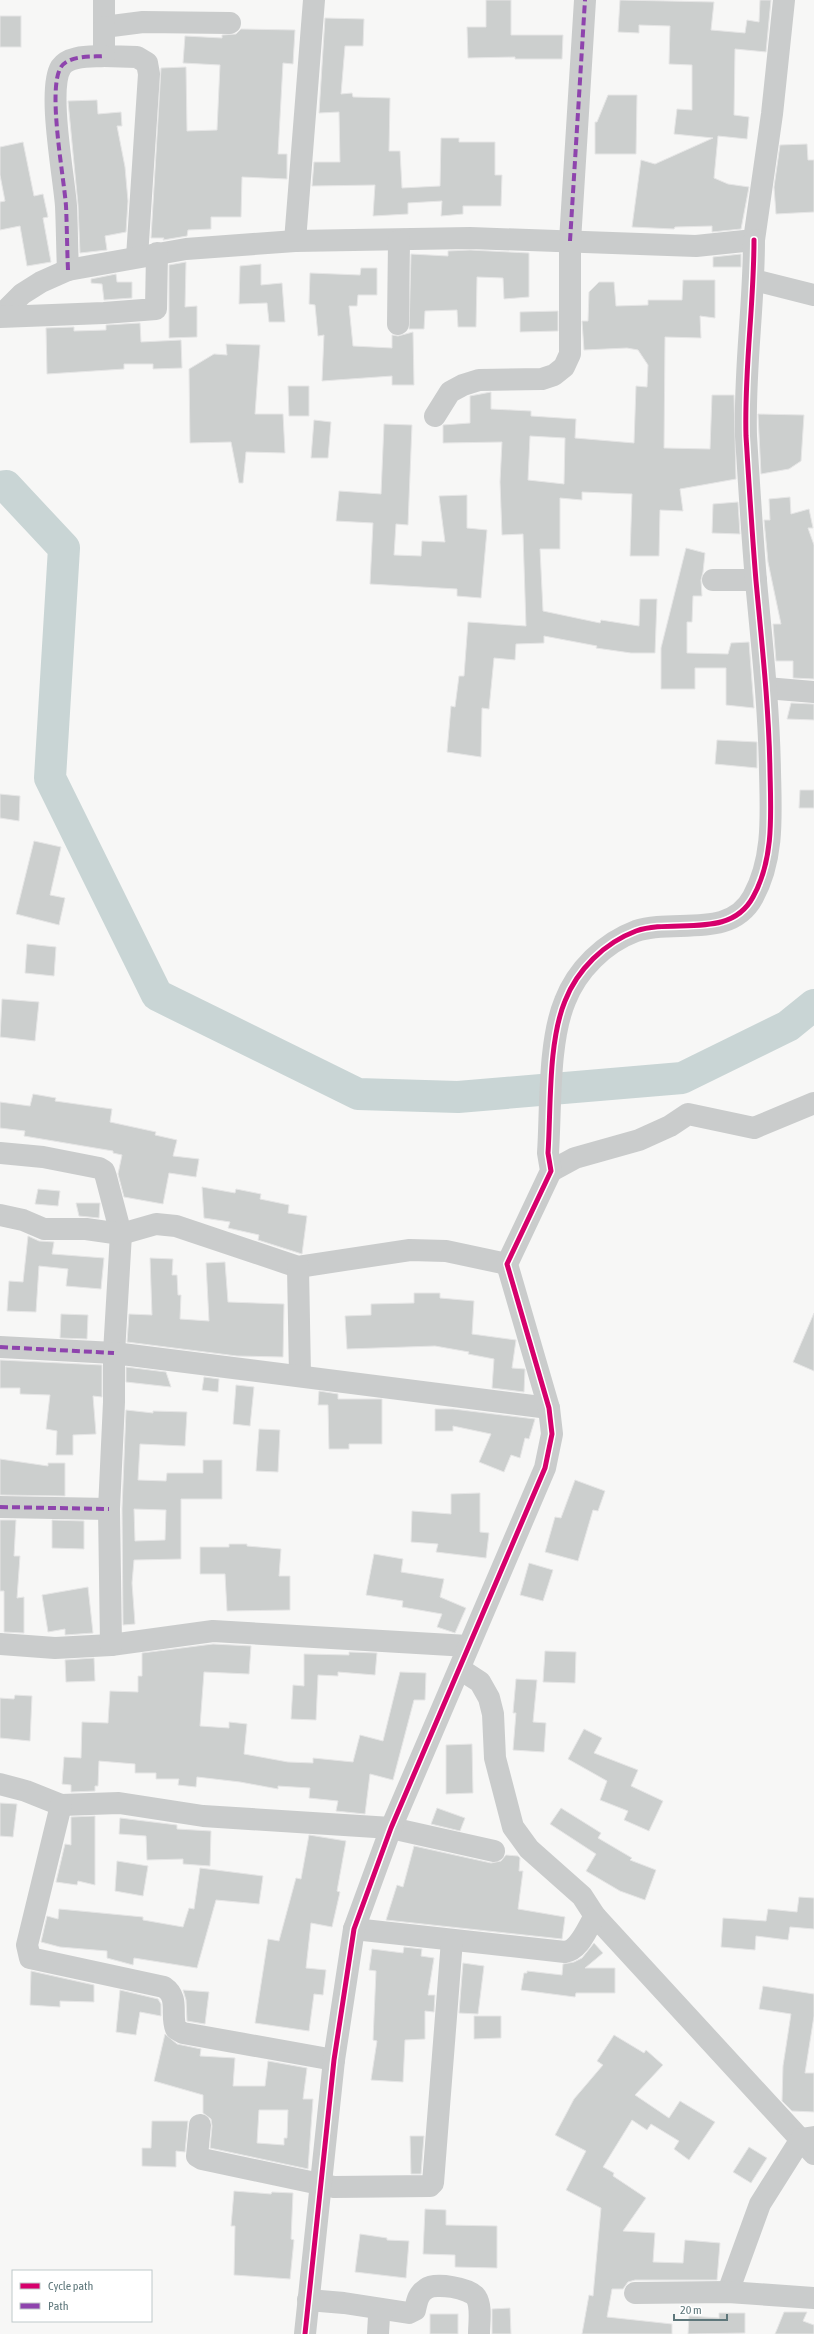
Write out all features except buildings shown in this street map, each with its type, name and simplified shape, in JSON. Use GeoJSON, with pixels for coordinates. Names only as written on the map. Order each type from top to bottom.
{"type":"FeatureCollection","features":[{"type":"Feature","properties":{"kind":"street"},"geometry":{"type":"LineString","coordinates":[[104,0],[104,56]]}},
{"type":"Feature","properties":{"kind":"street"},"geometry":{"type":"LineString","coordinates":[[295,241],[314,0]]}},
{"type":"Feature","properties":{"kind":"street"},"geometry":{"type":"LineString","coordinates":[[435,416],[450,392],[462,385],[479,380],[542,379],[554,375],[564,367],[570,354],[570,241],[585,0]]}},
{"type":"Feature","properties":{"kind":"street"},"geometry":{"type":"LineString","coordinates":[[304,2334],[315,2301],[334,2186],[334,2060],[354,1929],[406,1830],[468,1646],[545,1468],[552,1434],[549,1408],[507,1264],[550,1162],[555,1041],[564,1002],[577,977],[592,959],[636,931],[676,926],[709,926],[731,919],[744,911],[753,898],[766,868],[771,823],[766,688],[756,580],[746,436],[745,387],[754,280],[754,240],[784,0]]}},
{"type":"Feature","properties":{"kind":"street"},"geometry":{"type":"LineString","coordinates":[[104,27],[143,22],[230,24]]}},
{"type":"Feature","properties":{"kind":"street"},"geometry":{"type":"LineString","coordinates":[[0,316],[104,313],[156,309],[147,255],[148,74],[147,64],[138,57],[104,56],[68,61],[62,66],[59,73],[56,87],[58,140],[66,208],[68,270]]}},
{"type":"Feature","properties":{"kind":"street"},"geometry":{"type":"LineString","coordinates":[[0,316],[22,294],[41,282],[68,270],[147,255],[295,241],[399,241],[470,238],[696,246],[754,240]]}},
{"type":"Feature","properties":{"kind":"street"},"geometry":{"type":"LineString","coordinates":[[398,324],[399,241]]}},
{"type":"Feature","properties":{"kind":"street"},"geometry":{"type":"LineString","coordinates":[[754,280],[814,295]]}},
{"type":"Feature","properties":{"kind":"street"},"geometry":{"type":"LineString","coordinates":[[713,580],[756,580]]}},
{"type":"Feature","properties":{"kind":"street"},"geometry":{"type":"LineString","coordinates":[[766,688],[814,692]]}},
{"type":"Feature","properties":{"kind":"street"},"geometry":{"type":"LineString","coordinates":[[550,1162],[575,1158],[639,1140],[696,1116],[754,1128],[814,1103]]}},
{"type":"Feature","properties":{"kind":"street"},"geometry":{"type":"LineString","coordinates":[[0,1153],[43,1157],[99,1168],[104,1171],[121,1234],[114,1353],[114,1402],[109,1509],[111,1645]]}},
{"type":"Feature","properties":{"kind":"street"},"geometry":{"type":"LineString","coordinates":[[0,1215],[23,1220],[44,1229],[86,1229],[121,1234],[156,1224],[176,1226],[298,1267],[410,1250],[446,1251],[507,1264]]}},
{"type":"Feature","properties":{"kind":"street"},"geometry":{"type":"LineString","coordinates":[[298,1267],[300,1376]]}},
{"type":"Feature","properties":{"kind":"street"},"geometry":{"type":"LineString","coordinates":[[0,1347],[114,1353],[549,1408]]}},
{"type":"Feature","properties":{"kind":"street"},"geometry":{"type":"LineString","coordinates":[[0,1507],[109,1509]]}},
{"type":"Feature","properties":{"kind":"street"},"geometry":{"type":"LineString","coordinates":[[0,1644],[55,1648],[111,1645],[212,1630],[468,1646]]}},
{"type":"Feature","properties":{"kind":"street"},"geometry":{"type":"LineString","coordinates":[[460,1669],[480,1682],[489,1698],[493,1714],[495,1758],[513,1827],[529,1849],[582,1896],[595,1916],[810,2144],[760,2204],[728,2292]]}},
{"type":"Feature","properties":{"kind":"street"},"geometry":{"type":"LineString","coordinates":[[0,1784],[26,1791],[61,1805],[119,1804],[203,1816],[406,1830],[494,1851]]}},
{"type":"Feature","properties":{"kind":"street"},"geometry":{"type":"LineString","coordinates":[[61,1805],[27,1945],[30,1958],[164,1987],[170,1991],[174,1999],[176,2029],[183,2033],[334,2060]]}},
{"type":"Feature","properties":{"kind":"street"},"geometry":{"type":"LineString","coordinates":[[354,1929],[571,1951],[576,1947],[595,1916]]}},
{"type":"Feature","properties":{"kind":"street"},"geometry":{"type":"LineString","coordinates":[[200,2125],[196,2151],[197,2156],[202,2159],[334,2186],[427,2187],[433,2183],[452,1940]]}},
{"type":"Feature","properties":{"kind":"street"},"geometry":{"type":"LineString","coordinates":[[315,2301],[344,2303],[384,2310],[412,2312],[419,2294],[428,2287],[439,2286],[462,2289],[472,2293],[479,2304],[478,2334]]}},
{"type":"Feature","properties":{"kind":"street"},"geometry":{"type":"LineString","coordinates":[[635,2293],[728,2292],[814,2298]]}},
{"type":"Feature","properties":{"kind":"street"},"geometry":{"type":"LineString","coordinates":[[378,2334],[379,2316],[384,2310]]}},
{"type":"Feature","properties":{"kind":"waterway"},"geometry":{"type":"LineString","coordinates":[[0,487],[6,486],[64,548],[50,778],[157,995],[358,1094],[458,1097],[682,1078],[788,1026],[814,1005]]}},
{"type":"Feature","properties":{"kind":"marked path"},"geometry":{"type":"LineString","coordinates":[[570,241],[585,0]]}},
{"type":"Feature","properties":{"kind":"marked path"},"geometry":{"type":"LineString","coordinates":[[68,270],[66,206],[56,113],[57,78],[61,67],[69,60],[81,57],[104,56]]}},
{"type":"Feature","properties":{"kind":"marked path"},"geometry":{"type":"LineString","coordinates":[[0,1347],[114,1353]]}},
{"type":"Feature","properties":{"kind":"marked path"},"geometry":{"type":"LineString","coordinates":[[0,1507],[109,1509]]}},
{"type":"Feature","properties":{"kind":"cycle path"},"geometry":{"type":"LineString","coordinates":[[305,2334],[334,2060],[354,1929],[391,1828],[545,1468],[552,1434],[549,1408],[507,1264],[551,1171],[548,1153],[551,1076],[556,1036],[565,1001],[584,968],[603,950],[624,936],[636,931],[651,928],[700,925],[730,919],[743,910],[753,897],[765,867],[771,820],[768,724],[753,545],[746,436],[746,387],[754,265],[754,240]]}}]}
